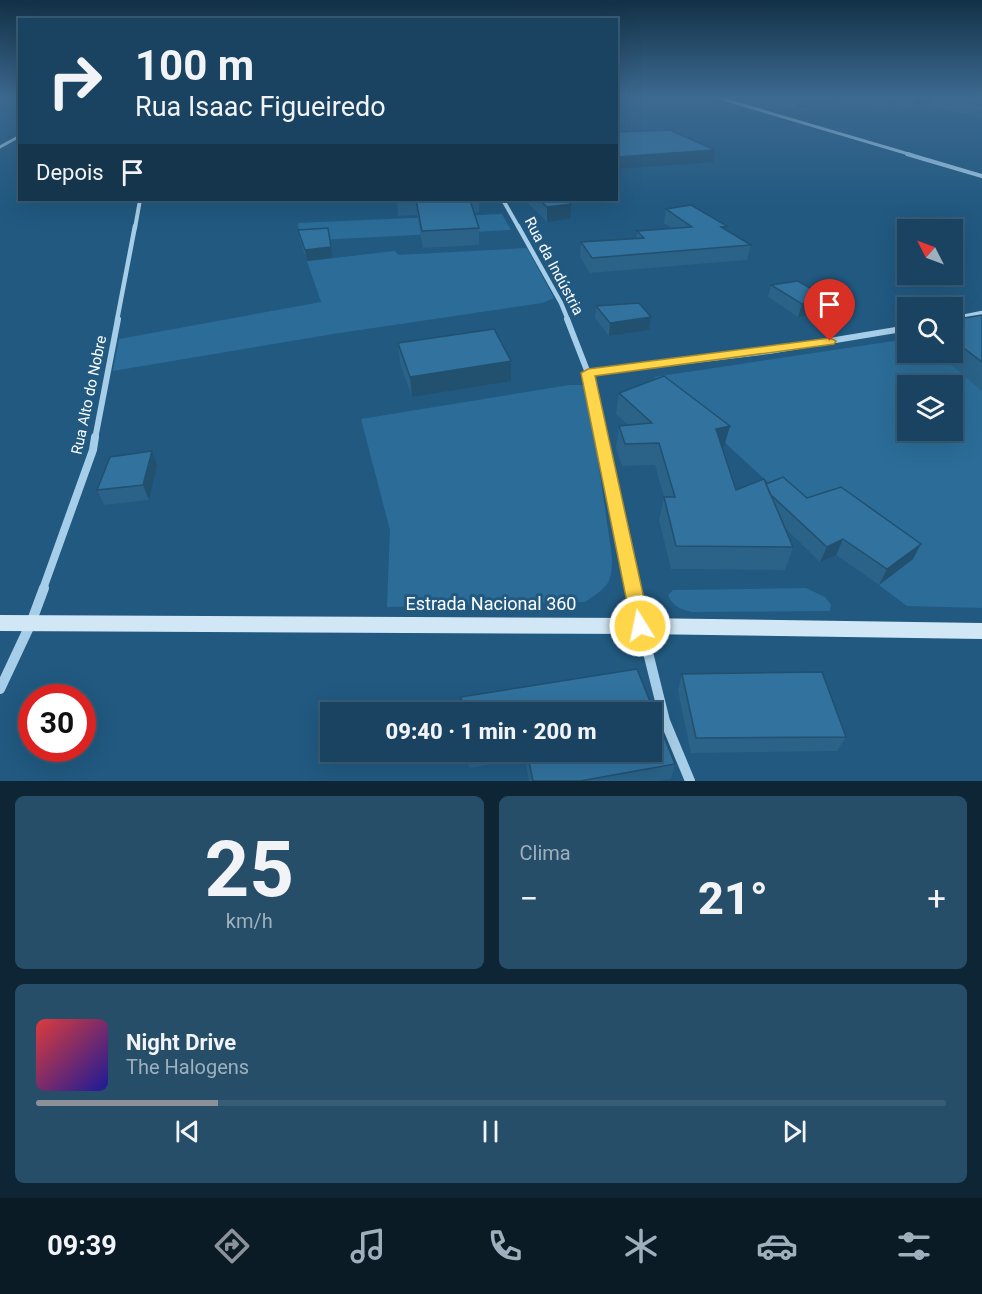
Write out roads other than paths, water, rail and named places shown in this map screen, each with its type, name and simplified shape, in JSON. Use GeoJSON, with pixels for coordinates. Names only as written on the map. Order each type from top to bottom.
{"type":"FeatureCollection","features":[{"type":"Feature","properties":{"kind":"main road","name":"Estrada Nacional 360"},"geometry":{"type":"LineString","coordinates":[[0,623],[640,626],[982,631]]}},
{"type":"Feature","properties":{"kind":"street"},"geometry":{"type":"LineString","coordinates":[[842,134],[982,176]]}},
{"type":"Feature","properties":{"kind":"street"},"geometry":{"type":"LineString","coordinates":[[0,147],[18,137]]}},
{"type":"Feature","properties":{"kind":"street","name":"Rua Alto do Nobre"},"geometry":{"type":"LineString","coordinates":[[0,689],[31,623],[93,450],[140,201]]}},
{"type":"Feature","properties":{"kind":"street","name":"Rua da Indústria"},"geometry":{"type":"LineString","coordinates":[[504,201],[561,303],[588,373],[640,626],[665,722],[690,781]]}},
{"type":"Feature","properties":{"kind":"street"},"geometry":{"type":"LineString","coordinates":[[963,317],[982,313]]}},
{"type":"Feature","properties":{"kind":"street"},"geometry":{"type":"LineString","coordinates":[[588,373],[770,351],[897,330]]}}]}
